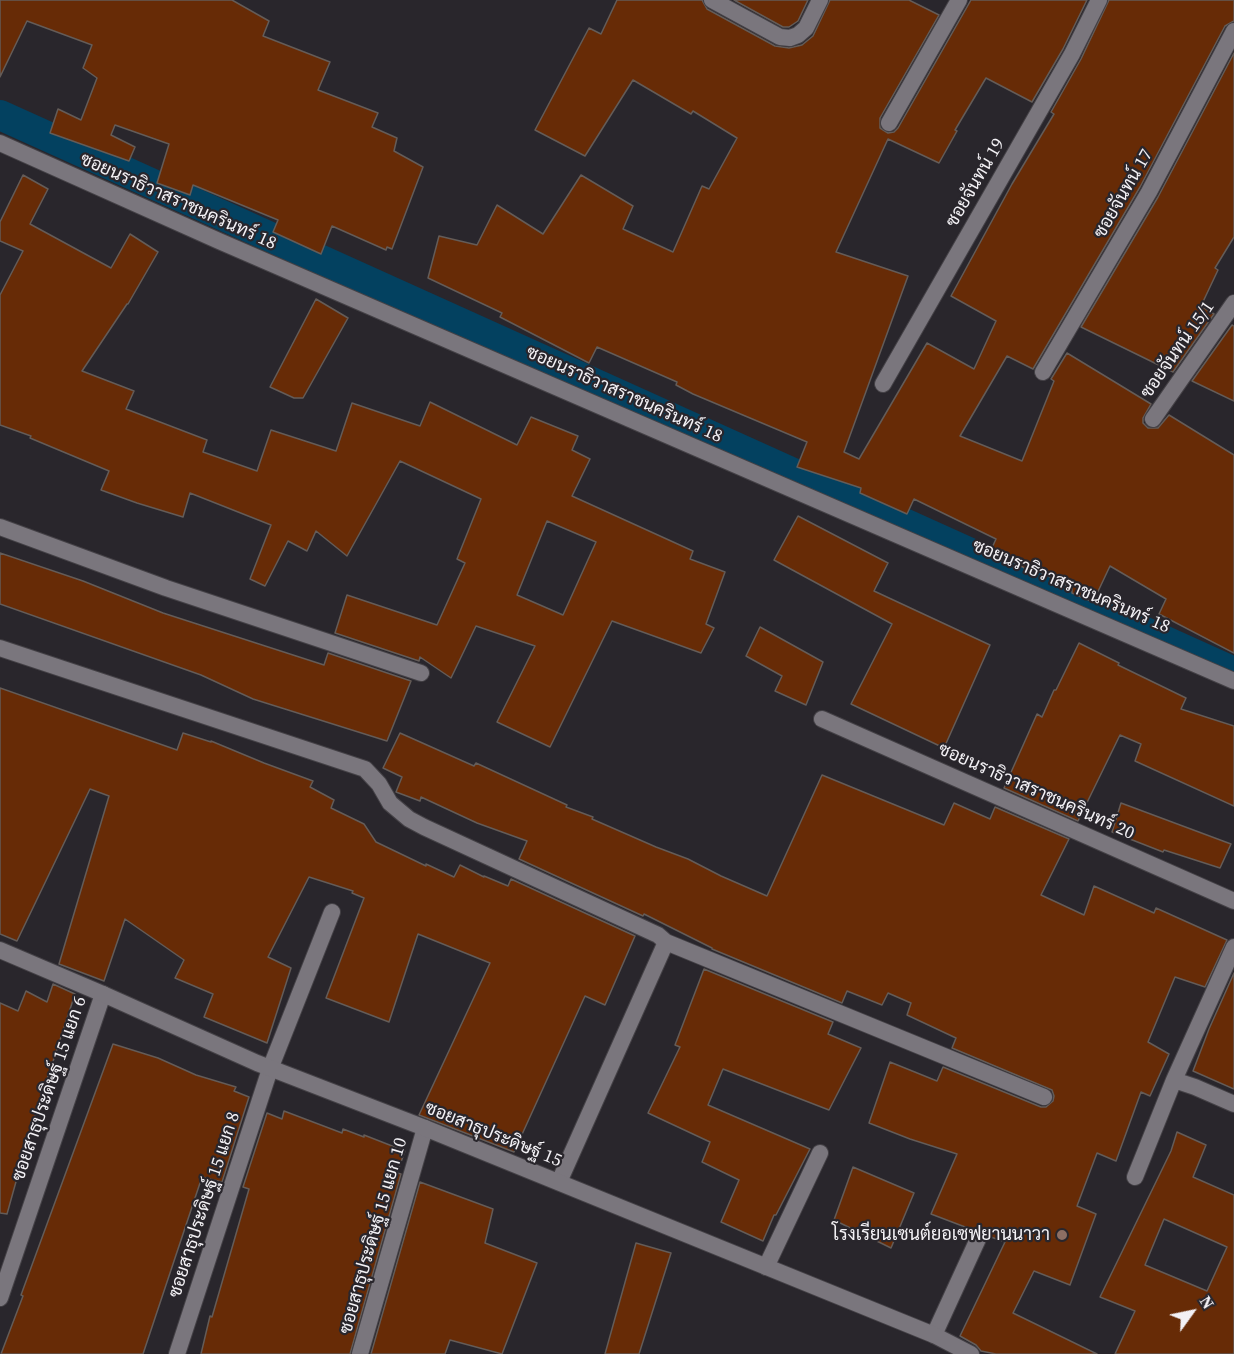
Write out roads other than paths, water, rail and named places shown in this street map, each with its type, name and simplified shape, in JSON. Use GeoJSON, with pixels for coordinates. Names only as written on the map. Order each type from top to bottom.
{"type":"FeatureCollection","features":[{"type":"Feature","properties":{"kind":"street"},"geometry":{"type":"LineString","coordinates":[[712,0],[780,37],[790,38],[806,28],[820,0]]}},
{"type":"Feature","properties":{"kind":"street"},"geometry":{"type":"LineString","coordinates":[[889,123],[959,0]]}},
{"type":"Feature","properties":{"kind":"street","name":"ซอยจันทน์ 19"},"geometry":{"type":"LineString","coordinates":[[883,384],[1072,54],[1099,0]]}},
{"type":"Feature","properties":{"kind":"street","name":"ซอยจันทน์ 17"},"geometry":{"type":"LineString","coordinates":[[1043,372],[1149,192],[1234,31]]}},
{"type":"Feature","properties":{"kind":"street","name":"ซอยนราธิวาสราชนครินทร์ 18"},"geometry":{"type":"LineString","coordinates":[[0,143],[219,242],[1234,681]]}},
{"type":"Feature","properties":{"kind":"street","name":"ซอยจันทน์ 15/1"},"geometry":{"type":"LineString","coordinates":[[1153,419],[1234,303]]}},
{"type":"Feature","properties":{"kind":"street"},"geometry":{"type":"LineString","coordinates":[[0,526],[166,588],[421,673]]}},
{"type":"Feature","properties":{"kind":"street"},"geometry":{"type":"LineString","coordinates":[[0,648],[365,770],[379,784],[390,803],[409,819],[658,935],[666,942],[1044,1097]]}},
{"type":"Feature","properties":{"kind":"street","name":"ซอยนราธิวาสราชนครินทร์ 20"},"geometry":{"type":"LineString","coordinates":[[822,719],[1234,901]]}},
{"type":"Feature","properties":{"kind":"street","name":"ซอยสาธุประดิษฐ์ 15 แยก 8"},"geometry":{"type":"LineString","coordinates":[[177,1354],[270,1069],[332,912]]}},
{"type":"Feature","properties":{"kind":"street"},"geometry":{"type":"LineString","coordinates":[[559,1182],[666,942]]}},
{"type":"Feature","properties":{"kind":"street"},"geometry":{"type":"LineString","coordinates":[[1136,1177],[1174,1080],[1234,947]]}},
{"type":"Feature","properties":{"kind":"street","name":"ซอยสาธุประดิษฐ์ 15"},"geometry":{"type":"LineString","coordinates":[[0,950],[270,1069],[425,1128],[934,1335],[952,1351],[971,1354]]}},
{"type":"Feature","properties":{"kind":"street","name":"ซอยสาธุประดิษฐ์ 15 แยก 6"},"geometry":{"type":"LineString","coordinates":[[0,1298],[103,994]]}},
{"type":"Feature","properties":{"kind":"street"},"geometry":{"type":"LineString","coordinates":[[1174,1080],[1195,1086],[1234,1104]]}},
{"type":"Feature","properties":{"kind":"street","name":"ซอยสาธุประดิษฐ์ 15 แยก 10"},"geometry":{"type":"LineString","coordinates":[[360,1354],[425,1128]]}},
{"type":"Feature","properties":{"kind":"street"},"geometry":{"type":"LineString","coordinates":[[766,1267],[820,1153]]}},
{"type":"Feature","properties":{"kind":"street"},"geometry":{"type":"LineString","coordinates":[[934,1335],[978,1239]]}},
{"type":"Feature","properties":{"kind":"waterway"},"geometry":{"type":"LineString","coordinates":[[0,115],[1234,672]]}},
{"type":"Feature","properties":{"kind":"place","name":"โรงเรียนเซนต์ยอเซฟยานนาวา"},"geometry":{"type":"Point","coordinates":[1062,1235]}}]}
